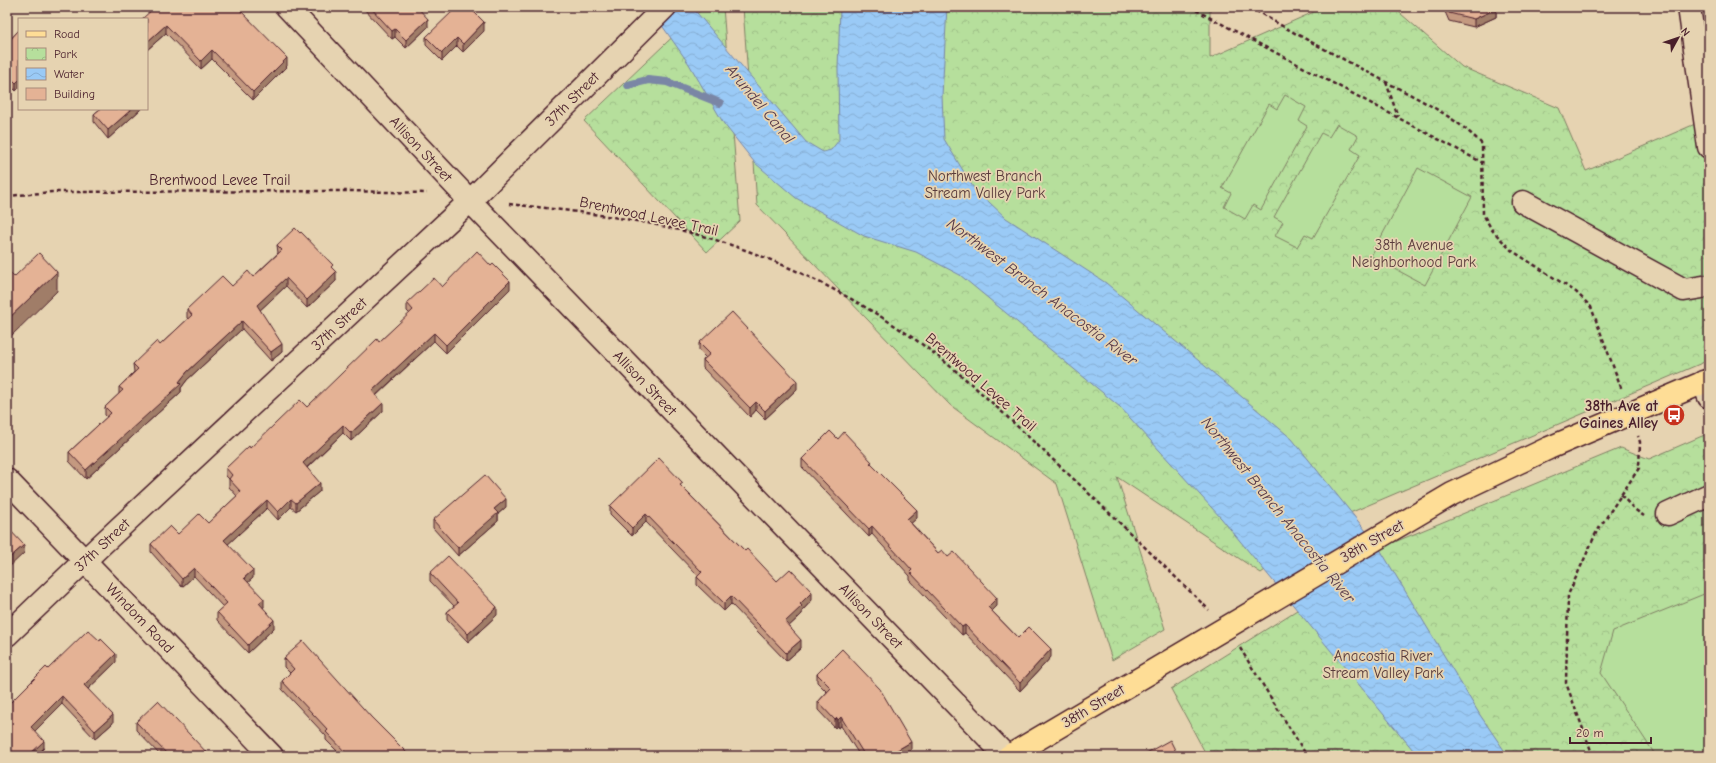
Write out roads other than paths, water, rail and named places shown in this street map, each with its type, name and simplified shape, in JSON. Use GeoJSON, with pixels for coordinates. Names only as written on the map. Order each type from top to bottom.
{"type":"FeatureCollection","features":[{"type":"Feature","properties":{"kind":"main road","name":"38th Street"},"geometry":{"type":"LineString","coordinates":[[1008,756],[1385,532],[1452,494],[1630,412],[1707,387]]}},
{"type":"Feature","properties":{"kind":"street","name":"Allison Street"},"geometry":{"type":"LineString","coordinates":[[287,7],[470,201],[1008,756]]}},
{"type":"Feature","properties":{"kind":"street","name":"37th Street"},"geometry":{"type":"LineString","coordinates":[[7,635],[85,560],[470,201],[665,7]]}},
{"type":"Feature","properties":{"kind":"street"},"geometry":{"type":"LineString","coordinates":[[1689,7],[1709,147]]}},
{"type":"Feature","properties":{"kind":"street"},"geometry":{"type":"LineString","coordinates":[[1523,202],[1684,290],[1709,286]]}},
{"type":"Feature","properties":{"kind":"street","name":"Windom Road"},"geometry":{"type":"LineString","coordinates":[[7,480],[272,756]]}},
{"type":"Feature","properties":{"kind":"street"},"geometry":{"type":"LineString","coordinates":[[1668,514],[1709,495]]}},
{"type":"Feature","properties":{"kind":"water"},"geometry":{"type":"Polygon","coordinates":[[[649,7],[692,7],[806,142],[823,152],[831,150],[839,140],[838,69],[840,7],[947,7],[942,96],[944,139],[973,187],[1006,218],[1106,283],[1292,439],[1378,546],[1480,715],[1508,756],[1418,756],[1221,518],[1120,407],[960,275],[916,252],[864,236],[796,198],[755,163],[724,124],[689,64],[649,7]]]}},
{"type":"Feature","properties":{"kind":"waterway"},"geometry":{"type":"LineString","coordinates":[[628,85],[648,80],[667,82],[720,103]]}},
{"type":"Feature","properties":{"kind":"place","name":"38th Ave at Gaines Alley"},"geometry":{"type":"Point","coordinates":[1674,415]}},
{"type":"Feature","properties":{"kind":"water label","name":"Arundel Canal"},"geometry":{"type":"Point","coordinates":[760,104]}},
{"type":"Feature","properties":{"kind":"water label","name":"Northwest Branch Anacostia River"},"geometry":{"type":"Point","coordinates":[1042,292]}},
{"type":"Feature","properties":{"kind":"water label","name":"Northwest Branch Anacostia River"},"geometry":{"type":"Point","coordinates":[1278,510]}},
{"type":"Feature","properties":{"kind":"park label","name":"Northwest Branch Stream Valley Park"},"geometry":{"type":"Point","coordinates":[985,184]}},
{"type":"Feature","properties":{"kind":"park label","name":"38th Avenue Neighborhood Park"},"geometry":{"type":"Point","coordinates":[1414,254]}},
{"type":"Feature","properties":{"kind":"park label","name":"Anacostia River Stream Valley Park"},"geometry":{"type":"Point","coordinates":[1383,664]}}]}
